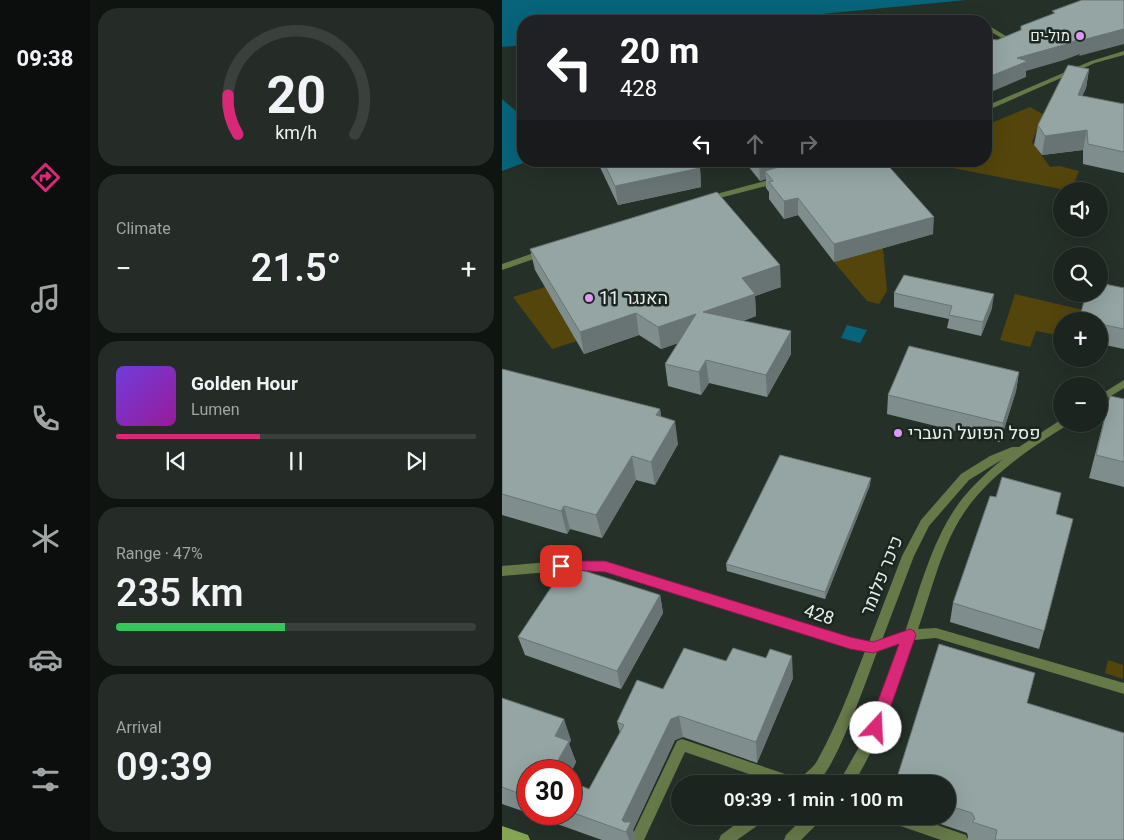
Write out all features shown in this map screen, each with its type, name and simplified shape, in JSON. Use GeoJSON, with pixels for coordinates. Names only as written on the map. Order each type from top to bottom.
{"type":"FeatureCollection","features":[{"type":"Feature","properties":{"kind":"main road"},"geometry":{"type":"LineString","coordinates":[[502,832],[523,840]]}},
{"type":"Feature","properties":{"kind":"street"},"geometry":{"type":"LineString","coordinates":[[992,30],[1015,44],[1007,47]]}},
{"type":"Feature","properties":{"kind":"street"},"geometry":{"type":"LineString","coordinates":[[992,106],[1094,62],[1124,53]]}},
{"type":"Feature","properties":{"kind":"street"},"geometry":{"type":"LineString","coordinates":[[698,202],[792,176]]}},
{"type":"Feature","properties":{"kind":"street"},"geometry":{"type":"LineString","coordinates":[[502,268],[554,248]]}},
{"type":"Feature","properties":{"kind":"street"},"geometry":{"type":"LineString","coordinates":[[1108,393],[1124,383]]}},
{"type":"Feature","properties":{"kind":"street","name":"כיכר פלומר"},"geometry":{"type":"LineString","coordinates":[[851,775],[876,728],[939,553],[960,512],[970,497],[1026,446],[1053,428]]}},
{"type":"Feature","properties":{"kind":"street","name":"כיכר פלומר"},"geometry":{"type":"LineString","coordinates":[[815,775],[841,729],[908,556],[925,523],[965,478],[994,460],[1026,446]]}},
{"type":"Feature","properties":{"kind":"street","name":"428"},"geometry":{"type":"LineString","coordinates":[[502,571],[561,566],[605,566],[850,643],[873,648]]}},
{"type":"Feature","properties":{"kind":"street"},"geometry":{"type":"LineString","coordinates":[[873,648],[910,635],[936,633],[1124,689]]}},
{"type":"Feature","properties":{"kind":"street"},"geometry":{"type":"LineString","coordinates":[[637,840],[682,745],[770,775]]}},
{"type":"Feature","properties":{"kind":"street"},"geometry":{"type":"LineString","coordinates":[[726,840],[747,825]]}},
{"type":"Feature","properties":{"kind":"street"},"geometry":{"type":"LineString","coordinates":[[790,840],[806,825]]}},
{"type":"Feature","properties":{"kind":"street"},"geometry":{"type":"LineString","coordinates":[[917,825],[961,840]]}},
{"type":"Feature","properties":{"kind":"shaded area"},"geometry":{"type":"Polygon","coordinates":[[[1030,107],[1048,117],[1039,125],[1032,142],[1050,167],[1059,166],[1079,171],[1075,182],[1053,182],[1053,187],[948,167],[992,167],[992,123],[1030,107]]]}},
{"type":"Feature","properties":{"kind":"shaded area"},"geometry":{"type":"Polygon","coordinates":[[[883,248],[887,291],[879,304],[867,301],[834,262],[883,248]]]}},
{"type":"Feature","properties":{"kind":"shaded area"},"geometry":{"type":"Polygon","coordinates":[[[545,287],[577,341],[552,349],[513,297],[545,287]]]}},
{"type":"Feature","properties":{"kind":"shaded area"},"geometry":{"type":"Polygon","coordinates":[[[1015,294],[1083,310],[1082,312],[1053,312],[1053,334],[1036,331],[1030,347],[1000,340],[1015,294]]]}},
{"type":"Feature","properties":{"kind":"shaded area"},"geometry":{"type":"Polygon","coordinates":[[[1108,660],[1123,665],[1123,679],[1105,673],[1108,660]]]}},
{"type":"Feature","properties":{"kind":"water"},"geometry":{"type":"Polygon","coordinates":[[[502,0],[966,0],[810,15],[517,15],[517,46],[502,47],[502,0]]]}},
{"type":"Feature","properties":{"kind":"water"},"geometry":{"type":"Polygon","coordinates":[[[502,99],[517,112],[517,165],[502,171],[502,99]]]}},
{"type":"Feature","properties":{"kind":"water"},"geometry":{"type":"Polygon","coordinates":[[[847,325],[867,330],[860,343],[841,338],[847,325]]]}},
{"type":"Feature","properties":{"kind":"building"},"geometry":{"type":"Polygon","coordinates":[[[1082,0],[1124,0],[1124,29],[1082,40],[1084,37],[1067,44],[1017,58],[1028,61],[992,76],[992,39],[997,40],[1021,30],[1021,26],[1055,13],[1052,11],[1082,0]]]}},
{"type":"Feature","properties":{"kind":"building"},"geometry":{"type":"Polygon","coordinates":[[[1068,65],[1089,69],[1078,95],[1124,104],[1124,152],[1088,144],[1087,130],[1045,136],[1038,125],[1068,65]]]}},
{"type":"Feature","properties":{"kind":"building"},"geometry":{"type":"Polygon","coordinates":[[[606,167],[700,168],[615,186],[606,167]]]}},
{"type":"Feature","properties":{"kind":"building"},"geometry":{"type":"Polygon","coordinates":[[[779,167],[889,167],[934,217],[834,244],[798,198],[784,201],[769,182],[773,181],[765,171],[779,167]]]}},
{"type":"Feature","properties":{"kind":"building","name":"האנגר 11"},"geometry":{"type":"Polygon","coordinates":[[[717,192],[780,265],[742,278],[755,294],[703,312],[791,331],[766,375],[706,360],[699,372],[665,364],[696,314],[658,327],[636,313],[580,332],[530,249],[717,192]]]}},
{"type":"Feature","properties":{"kind":"building"},"geometry":{"type":"Polygon","coordinates":[[[904,275],[994,294],[983,322],[949,315],[952,306],[894,293],[904,275]]]}},
{"type":"Feature","properties":{"kind":"building"},"geometry":{"type":"Polygon","coordinates":[[[1108,285],[1124,288],[1124,329],[1108,326],[1108,312],[1081,312],[1084,302],[1108,302],[1108,285]]]}},
{"type":"Feature","properties":{"kind":"building"},"geometry":{"type":"Polygon","coordinates":[[[909,346],[1019,372],[1003,423],[888,395],[909,346]]]}},
{"type":"Feature","properties":{"kind":"building"},"geometry":{"type":"Polygon","coordinates":[[[502,369],[660,409],[656,415],[675,421],[651,462],[632,456],[596,515],[564,506],[561,511],[502,494],[502,369]]]}},
{"type":"Feature","properties":{"kind":"building"},"geometry":{"type":"Polygon","coordinates":[[[1110,396],[1124,399],[1124,462],[1096,455],[1101,432],[1108,432],[1108,404],[1110,396]]]}},
{"type":"Feature","properties":{"kind":"building"},"geometry":{"type":"Polygon","coordinates":[[[780,455],[871,478],[825,592],[726,564],[780,455]]]}},
{"type":"Feature","properties":{"kind":"building"},"geometry":{"type":"Polygon","coordinates":[[[1002,477],[1061,493],[1056,514],[1073,519],[1044,631],[953,603],[990,496],[996,497],[1002,477]]]}},
{"type":"Feature","properties":{"kind":"building"},"geometry":{"type":"Polygon","coordinates":[[[566,565],[660,595],[617,671],[518,637],[566,565]]]}},
{"type":"Feature","properties":{"kind":"building"},"geometry":{"type":"Polygon","coordinates":[[[939,644],[1035,673],[1027,703],[1124,733],[1124,840],[995,840],[997,830],[972,822],[975,819],[972,813],[956,808],[956,775],[898,775],[939,644]]]}},
{"type":"Feature","properties":{"kind":"building"},"geometry":{"type":"Polygon","coordinates":[[[684,648],[726,661],[733,648],[766,658],[770,649],[792,656],[756,742],[679,716],[671,719],[622,820],[624,822],[631,822],[626,832],[582,816],[582,786],[589,789],[624,725],[617,722],[637,680],[663,689],[684,648]]]}},
{"type":"Feature","properties":{"kind":"building"},"geometry":{"type":"Polygon","coordinates":[[[502,698],[564,719],[555,736],[569,741],[558,760],[517,760],[517,793],[502,787],[502,698]]]}},
{"type":"Feature","properties":{"kind":"place","name":"מול-ים"},"geometry":{"type":"Point","coordinates":[1080,36]}},
{"type":"Feature","properties":{"kind":"place","name":"האנגר 11"},"geometry":{"type":"Point","coordinates":[589,298]}},
{"type":"Feature","properties":{"kind":"place","name":"פסל הפועל העברי"},"geometry":{"type":"Point","coordinates":[898,433]}},
{"type":"Feature","properties":{"kind":"route"},"geometry":{"type":"LineString","coordinates":[[561,566],[605,566],[850,643],[873,648],[910,635],[876,728]]}}]}
